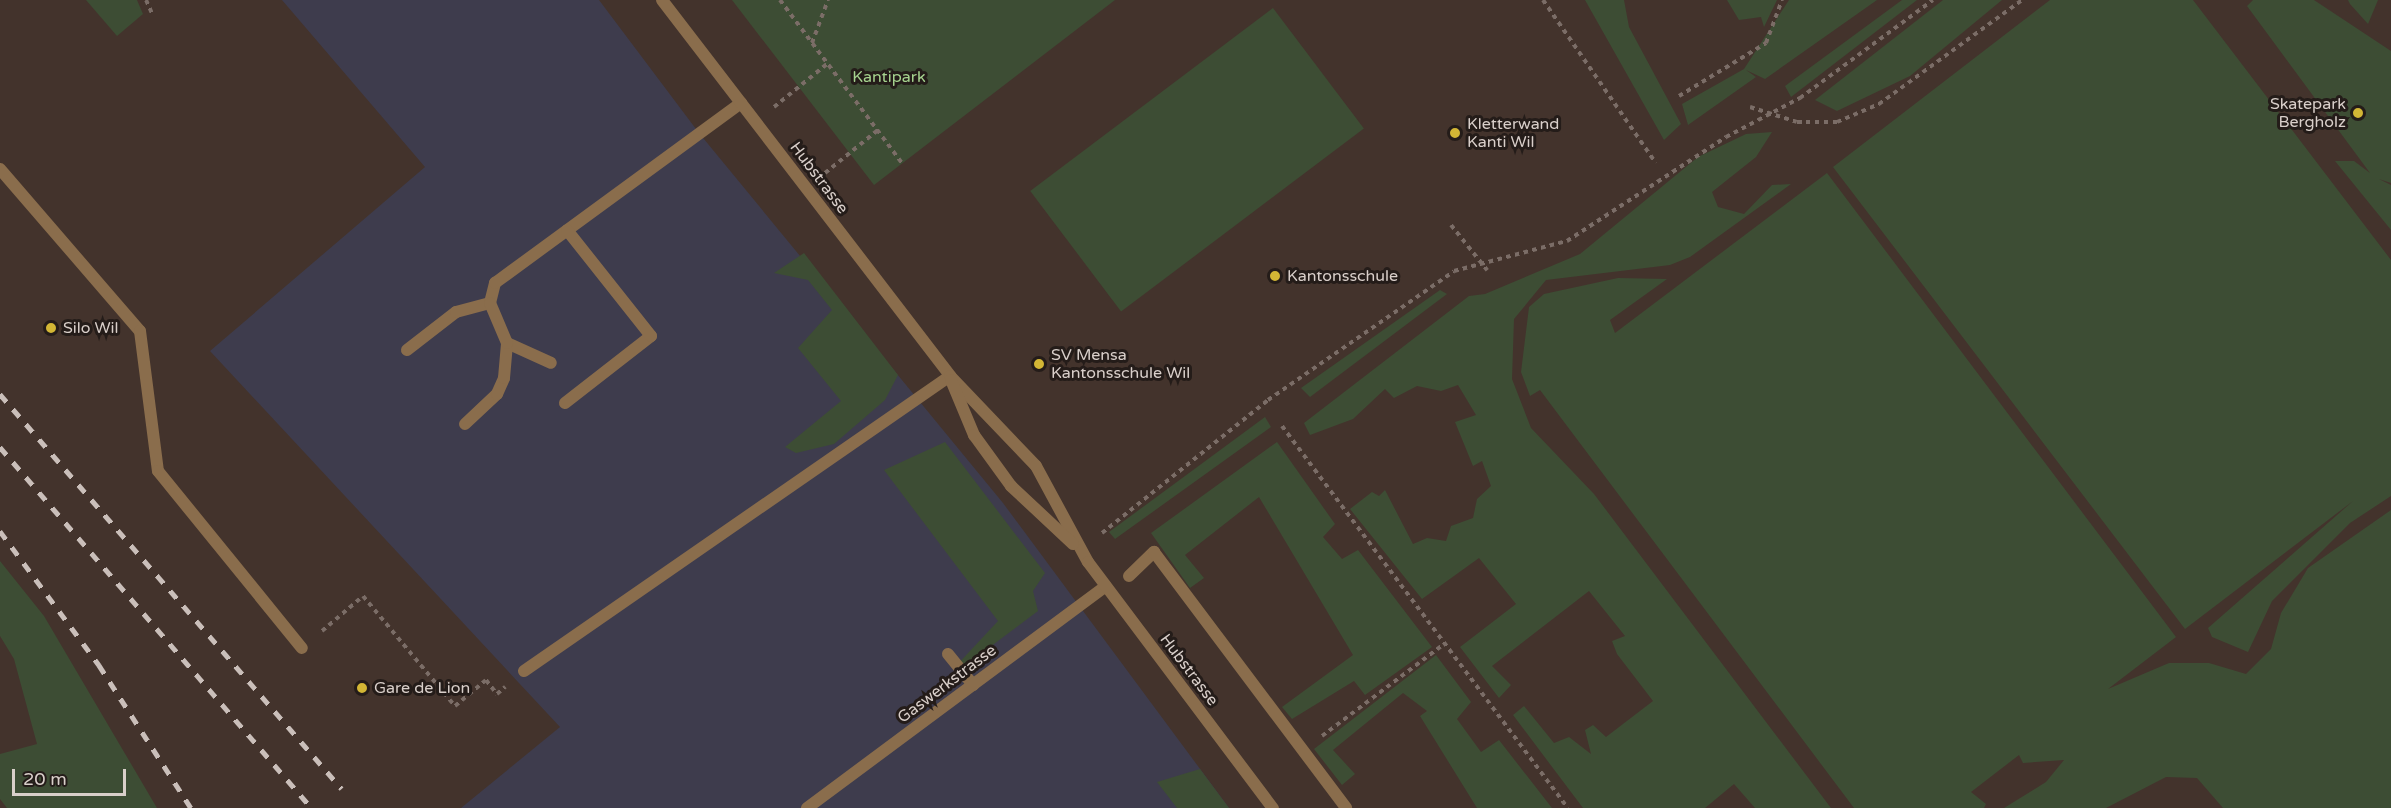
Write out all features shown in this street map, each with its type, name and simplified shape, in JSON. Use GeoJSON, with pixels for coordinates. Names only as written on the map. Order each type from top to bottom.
{"type":"FeatureCollection","features":[{"type":"Feature","properties":{"kind":"street","name":"Hubstrasse"},"geometry":{"type":"LineString","coordinates":[[662,0],[950,376],[1036,466],[1081,551],[1273,808]]}},
{"type":"Feature","properties":{"kind":"street"},"geometry":{"type":"LineString","coordinates":[[465,424],[497,394],[507,343],[490,303],[495,283],[741,103]]}},
{"type":"Feature","properties":{"kind":"street"},"geometry":{"type":"LineString","coordinates":[[0,169],[140,331],[158,471],[302,648]]}},
{"type":"Feature","properties":{"kind":"street"},"geometry":{"type":"LineString","coordinates":[[565,403],[651,336],[567,230]]}},
{"type":"Feature","properties":{"kind":"street"},"geometry":{"type":"LineString","coordinates":[[407,350],[456,312],[490,303]]}},
{"type":"Feature","properties":{"kind":"street"},"geometry":{"type":"LineString","coordinates":[[507,343],[551,363]]}},
{"type":"Feature","properties":{"kind":"street","name":"Hubstrasse"},"geometry":{"type":"LineString","coordinates":[[950,376],[974,435],[1011,486],[1081,551]]}},
{"type":"Feature","properties":{"kind":"street"},"geometry":{"type":"LineString","coordinates":[[524,671],[950,376]]}},
{"type":"Feature","properties":{"kind":"street"},"geometry":{"type":"LineString","coordinates":[[1129,576],[1154,552],[1346,808]]}},
{"type":"Feature","properties":{"kind":"street","name":"Gaswerkstrasse"},"geometry":{"type":"LineString","coordinates":[[807,808],[1106,586]]}},
{"type":"Feature","properties":{"kind":"street"},"geometry":{"type":"LineString","coordinates":[[948,654],[973,685]]}},
{"type":"Feature","properties":{"kind":"path"},"geometry":{"type":"LineString","coordinates":[[146,0],[153,16]]}},
{"type":"Feature","properties":{"kind":"path"},"geometry":{"type":"LineString","coordinates":[[780,0],[902,163]]}},
{"type":"Feature","properties":{"kind":"path"},"geometry":{"type":"LineString","coordinates":[[812,43],[828,0]]}},
{"type":"Feature","properties":{"kind":"path"},"geometry":{"type":"LineString","coordinates":[[1543,0],[1656,163]]}},
{"type":"Feature","properties":{"kind":"path"},"geometry":{"type":"LineString","coordinates":[[1679,96],[1766,43],[1782,0]]}},
{"type":"Feature","properties":{"kind":"path"},"geometry":{"type":"LineString","coordinates":[[1103,532],[1337,349],[1454,271],[1567,241],[1726,137],[1771,114],[1933,0]]}},
{"type":"Feature","properties":{"kind":"path"},"geometry":{"type":"LineString","coordinates":[[1750,107],[1797,122],[1837,122],[1878,104],[2022,0]]}},
{"type":"Feature","properties":{"kind":"path"},"geometry":{"type":"LineString","coordinates":[[773,108],[827,64]]}},
{"type":"Feature","properties":{"kind":"path"},"geometry":{"type":"LineString","coordinates":[[824,174],[878,130]]}},
{"type":"Feature","properties":{"kind":"path"},"geometry":{"type":"LineString","coordinates":[[1451,225],[1487,270]]}},
{"type":"Feature","properties":{"kind":"path"},"geometry":{"type":"LineString","coordinates":[[1282,426],[1568,808]]}},
{"type":"Feature","properties":{"kind":"path"},"geometry":{"type":"LineString","coordinates":[[302,648],[363,596],[455,706],[486,680],[497,694],[524,671]]}},
{"type":"Feature","properties":{"kind":"path"},"geometry":{"type":"LineString","coordinates":[[1303,750],[1444,644]]}},
{"type":"Feature","properties":{"kind":"shaded area"},"geometry":{"type":"Polygon","coordinates":[[[282,0],[599,0],[699,133],[1003,503],[1229,808],[461,808],[560,727],[210,351],[425,167],[282,0]]]}},
{"type":"Feature","properties":{"kind":"green space"},"geometry":{"type":"Polygon","coordinates":[[[86,0],[137,0],[143,14],[117,36],[86,0]]]}},
{"type":"Feature","properties":{"kind":"green space","name":"Kantipark"},"geometry":{"type":"Polygon","coordinates":[[[732,0],[1115,0],[874,185],[732,0]]]}},
{"type":"Feature","properties":{"kind":"green space"},"geometry":{"type":"Polygon","coordinates":[[[1585,0],[1624,0],[1629,27],[1681,124],[1664,140],[1585,0]]]}},
{"type":"Feature","properties":{"kind":"green space"},"geometry":{"type":"Polygon","coordinates":[[[1727,0],[1777,0],[1764,27],[1761,17],[1739,20],[1727,0]]]}},
{"type":"Feature","properties":{"kind":"green space"},"geometry":{"type":"Polygon","coordinates":[[[1789,0],[1877,0],[1765,79],[1746,70],[1756,77],[1688,125],[1682,104],[1744,69],[1789,0]]]}},
{"type":"Feature","properties":{"kind":"green space"},"geometry":{"type":"Polygon","coordinates":[[[1902,0],[1917,0],[1791,97],[1785,86],[1902,0]]]}},
{"type":"Feature","properties":{"kind":"green space"},"geometry":{"type":"Polygon","coordinates":[[[1943,0],[2002,0],[1910,76],[1837,111],[1815,100],[1943,0]]]}},
{"type":"Feature","properties":{"kind":"green space"},"geometry":{"type":"Polygon","coordinates":[[[2050,0],[2193,0],[2391,260],[2391,496],[2350,523],[2272,601],[2248,652],[2212,637],[2208,628],[2353,501],[2185,629],[1833,167],[2050,0]]]}},
{"type":"Feature","properties":{"kind":"green space","name":"Skatepark Bergholz"},"geometry":{"type":"Polygon","coordinates":[[[2253,0],[2314,0],[2391,51],[2391,183],[2379,179],[2391,185],[2391,230],[2335,161],[2354,161],[2370,173],[2247,6],[2253,0]]]}},
{"type":"Feature","properties":{"kind":"green space"},"geometry":{"type":"Polygon","coordinates":[[[2348,0],[2378,0],[2368,24],[2350,4],[2348,0]]]}},
{"type":"Feature","properties":{"kind":"green space"},"geometry":{"type":"Polygon","coordinates":[[[1273,8],[1364,129],[1121,312],[1030,191],[1273,8]]]}},
{"type":"Feature","properties":{"kind":"green space"},"geometry":{"type":"Polygon","coordinates":[[[1772,132],[1756,157],[1712,192],[1718,207],[1744,214],[1772,185],[1791,184],[1690,257],[1670,265],[1546,280],[1514,319],[1512,379],[1531,428],[1594,494],[1831,808],[1755,808],[1734,784],[1705,808],[1583,808],[1513,715],[1524,706],[1554,743],[1569,737],[1591,754],[1585,730],[1593,725],[1606,737],[1653,701],[1617,654],[1612,641],[1625,636],[1589,591],[1492,666],[1511,685],[1499,698],[1460,647],[1516,604],[1479,558],[1422,599],[1350,509],[1372,492],[1379,496],[1385,490],[1413,544],[1427,538],[1446,541],[1451,526],[1473,518],[1477,499],[1491,486],[1482,461],[1473,466],[1455,422],[1476,415],[1458,385],[1441,391],[1417,386],[1394,398],[1385,389],[1353,419],[1310,435],[1304,423],[1469,296],[1485,294],[1580,254],[1698,157],[1746,134],[1772,132]]]}},
{"type":"Feature","properties":{"kind":"green space"},"geometry":{"type":"Polygon","coordinates":[[[1827,173],[2176,637],[2108,689],[2169,663],[2209,663],[2246,674],[2271,649],[2281,613],[2308,568],[2391,510],[2391,808],[2223,808],[2197,778],[2166,777],[2106,808],[2004,808],[2046,782],[2064,760],[2023,763],[2019,755],[1971,792],[1986,804],[1984,808],[1854,808],[1540,390],[1530,396],[1521,372],[1529,307],[1544,294],[1618,278],[1667,279],[1610,320],[1615,333],[1827,173]]]}},
{"type":"Feature","properties":{"kind":"green space"},"geometry":{"type":"Polygon","coordinates":[[[804,253],[898,375],[885,400],[834,444],[796,453],[785,447],[841,401],[798,348],[832,310],[808,280],[774,273],[804,253]]]}},
{"type":"Feature","properties":{"kind":"green space"},"geometry":{"type":"Polygon","coordinates":[[[1440,290],[1447,294],[1310,397],[1301,388],[1440,290]]]}},
{"type":"Feature","properties":{"kind":"green space"},"geometry":{"type":"Polygon","coordinates":[[[1265,417],[1271,427],[1115,539],[1109,532],[1265,417]]]}},
{"type":"Feature","properties":{"kind":"green space"},"geometry":{"type":"Polygon","coordinates":[[[945,442],[1045,573],[1033,591],[1038,611],[962,668],[955,667],[998,621],[884,470],[945,442]]]}},
{"type":"Feature","properties":{"kind":"green space"},"geometry":{"type":"Polygon","coordinates":[[[1277,442],[1335,524],[1323,537],[1342,559],[1358,550],[1432,647],[1365,695],[1354,681],[1292,719],[1282,707],[1353,655],[1259,497],[1185,555],[1204,578],[1190,588],[1151,533],[1277,442]]]}},
{"type":"Feature","properties":{"kind":"green space"},"geometry":{"type":"Polygon","coordinates":[[[0,561],[44,616],[157,808],[7,808],[0,799],[0,754],[37,744],[14,659],[0,636],[0,561]]]}},
{"type":"Feature","properties":{"kind":"green space"},"geometry":{"type":"Polygon","coordinates":[[[1436,655],[1471,702],[1457,719],[1481,752],[1499,740],[1552,808],[1477,808],[1420,716],[1427,711],[1403,693],[1333,750],[1355,774],[1342,785],[1314,749],[1436,655]]]}},
{"type":"Feature","properties":{"kind":"green space"},"geometry":{"type":"Polygon","coordinates":[[[1200,769],[1229,808],[1177,808],[1157,782],[1200,769]]]}},
{"type":"Feature","properties":{"kind":"railway"},"geometry":{"type":"LineString","coordinates":[[0,394],[342,789]]}},
{"type":"Feature","properties":{"kind":"railway"},"geometry":{"type":"LineString","coordinates":[[0,447],[312,808]]}},
{"type":"Feature","properties":{"kind":"railway"},"geometry":{"type":"LineString","coordinates":[[0,531],[99,665],[191,808]]}},
{"type":"Feature","properties":{"kind":"place","name":"Skatepark Bergholz"},"geometry":{"type":"Point","coordinates":[2358,113]}},
{"type":"Feature","properties":{"kind":"place","name":"Kletterwand Kanti Wil"},"geometry":{"type":"Point","coordinates":[1455,133]}},
{"type":"Feature","properties":{"kind":"place","name":"Kantonsschule"},"geometry":{"type":"Point","coordinates":[1275,276]}},
{"type":"Feature","properties":{"kind":"place","name":"Silo Wil"},"geometry":{"type":"Point","coordinates":[51,328]}},
{"type":"Feature","properties":{"kind":"place","name":"SV Mensa Kantonsschule Wil"},"geometry":{"type":"Point","coordinates":[1039,364]}},
{"type":"Feature","properties":{"kind":"place","name":"Gare de Lion"},"geometry":{"type":"Point","coordinates":[362,688]}}]}
